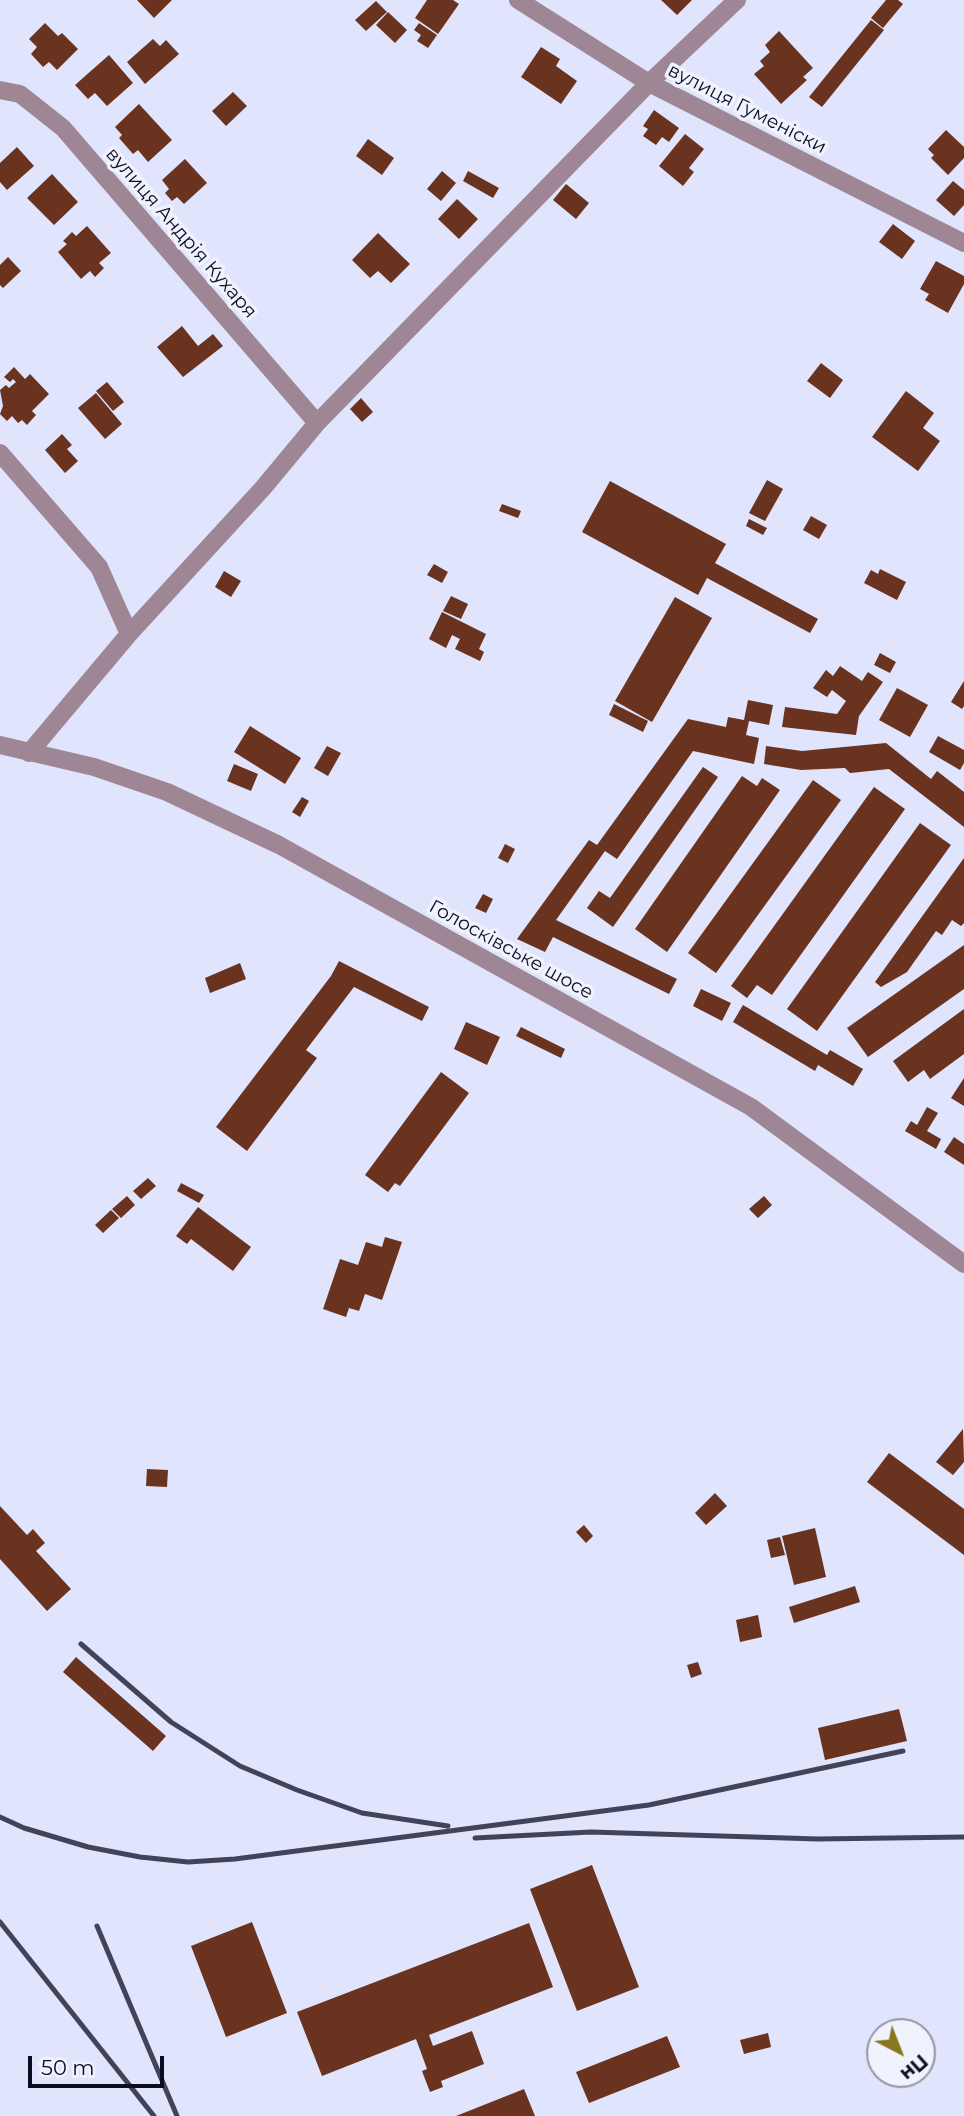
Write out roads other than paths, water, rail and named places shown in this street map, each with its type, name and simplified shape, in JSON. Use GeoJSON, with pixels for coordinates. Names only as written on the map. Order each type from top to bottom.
{"type":"FeatureCollection","features":[{"type":"Feature","properties":{"kind":"street","name":"вулиця Гуменіски"},"geometry":{"type":"LineString","coordinates":[[518,0],[649,83],[964,243]]}},
{"type":"Feature","properties":{"kind":"street"},"geometry":{"type":"LineString","coordinates":[[29,753],[129,634],[263,488],[317,423],[649,83],[737,0]]}},
{"type":"Feature","properties":{"kind":"street","name":"вулиця Андрія Кухаря"},"geometry":{"type":"LineString","coordinates":[[0,90],[20,94],[63,128],[317,423]]}},
{"type":"Feature","properties":{"kind":"street"},"geometry":{"type":"LineString","coordinates":[[0,453],[99,567],[129,634]]}},
{"type":"Feature","properties":{"kind":"street","name":"Голосківське шосе"},"geometry":{"type":"LineString","coordinates":[[0,745],[94,767],[167,792],[279,845],[751,1107],[964,1264]]}},
{"type":"Feature","properties":{"kind":"railway"},"geometry":{"type":"LineString","coordinates":[[81,1644],[171,1722],[240,1766],[362,1813],[448,1826]]}},
{"type":"Feature","properties":{"kind":"railway"},"geometry":{"type":"LineString","coordinates":[[0,1817],[24,1828],[88,1847],[140,1857],[188,1862],[235,1859],[649,1805],[903,1751]]}},
{"type":"Feature","properties":{"kind":"railway"},"geometry":{"type":"LineString","coordinates":[[475,1838],[591,1832],[818,1839],[964,1837]]}},
{"type":"Feature","properties":{"kind":"railway"},"geometry":{"type":"LineString","coordinates":[[0,1922],[154,2116]]}},
{"type":"Feature","properties":{"kind":"railway"},"geometry":{"type":"LineString","coordinates":[[97,1926],[177,2116]]}}]}
